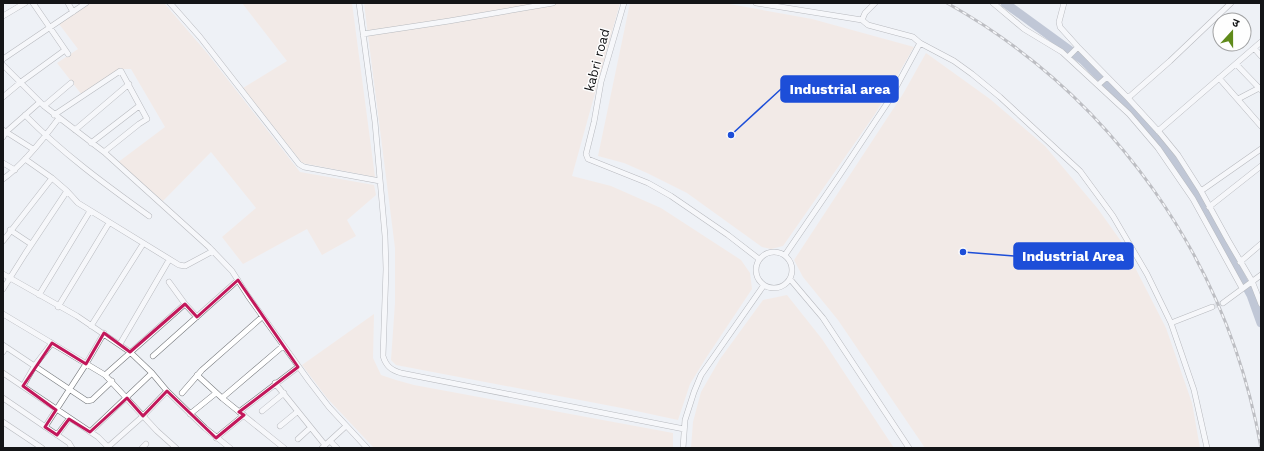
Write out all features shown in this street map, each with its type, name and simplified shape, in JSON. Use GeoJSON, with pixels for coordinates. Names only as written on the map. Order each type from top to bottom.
{"type":"FeatureCollection","features":[{"type":"Feature","properties":{"kind":"street"},"geometry":{"type":"LineString","coordinates":[[4,14],[25,3]]}},
{"type":"Feature","properties":{"kind":"street"},"geometry":{"type":"LineString","coordinates":[[3,97],[21,82],[67,52],[33,3]]}},
{"type":"Feature","properties":{"kind":"street"},"geometry":{"type":"LineString","coordinates":[[68,3],[74,12]]}},
{"type":"Feature","properties":{"kind":"street"},"geometry":{"type":"LineString","coordinates":[[3,59],[86,3]]}},
{"type":"Feature","properties":{"kind":"street"},"geometry":{"type":"LineString","coordinates":[[170,3],[200,37],[299,164],[304,167],[380,181]]}},
{"type":"Feature","properties":{"kind":"street"},"geometry":{"type":"LineString","coordinates":[[359,3],[380,181],[386,270],[383,356],[386,364],[391,370],[401,373],[684,429]]}},
{"type":"Feature","properties":{"kind":"street"},"geometry":{"type":"LineString","coordinates":[[363,34],[552,3]]}},
{"type":"Feature","properties":{"kind":"street","name":"kabri road"},"geometry":{"type":"LineString","coordinates":[[624,3],[601,82],[594,122],[586,154],[589,160],[648,183],[671,196],[728,235],[759,259]]}},
{"type":"Feature","properties":{"kind":"street"},"geometry":{"type":"LineString","coordinates":[[756,3],[862,20],[868,24],[907,34],[920,43],[947,57],[972,74],[1000,97],[1080,171],[1112,216],[1147,274],[1170,323],[1194,390],[1207,448]]}},
{"type":"Feature","properties":{"kind":"street"},"geometry":{"type":"LineString","coordinates":[[862,20],[865,13],[875,3]]}},
{"type":"Feature","properties":{"kind":"street"},"geometry":{"type":"LineString","coordinates":[[993,3],[1024,29],[1062,52],[1129,114],[1158,148],[1193,199],[1243,287]]}},
{"type":"Feature","properties":{"kind":"street"},"geometry":{"type":"LineString","coordinates":[[1064,3],[1059,24],[1078,47],[1128,98],[1178,155],[1201,191],[1252,282],[1261,304]]}},
{"type":"Feature","properties":{"kind":"street"},"geometry":{"type":"LineString","coordinates":[[1128,98],[1170,61],[1228,4]]}},
{"type":"Feature","properties":{"kind":"street"},"geometry":{"type":"LineString","coordinates":[[1158,131],[1261,42]]}},
{"type":"Feature","properties":{"kind":"street"},"geometry":{"type":"LineString","coordinates":[[784,255],[888,102],[920,43]]}},
{"type":"Feature","properties":{"kind":"street"},"geometry":{"type":"LineString","coordinates":[[1068,57],[1078,47]]}},
{"type":"Feature","properties":{"kind":"street"},"geometry":{"type":"LineString","coordinates":[[1254,48],[1261,56]]}},
{"type":"Feature","properties":{"kind":"street"},"geometry":{"type":"LineString","coordinates":[[1236,64],[1260,88],[1238,99]]}},
{"type":"Feature","properties":{"kind":"street"},"geometry":{"type":"LineString","coordinates":[[3,65],[44,106],[104,152],[232,271],[262,317],[298,367],[329,407],[367,448]]}},
{"type":"Feature","properties":{"kind":"street"},"geometry":{"type":"LineString","coordinates":[[3,179],[15,170],[46,136],[57,117],[121,71],[147,120],[139,124],[104,152]]}},
{"type":"Feature","properties":{"kind":"street"},"geometry":{"type":"LineString","coordinates":[[1098,85],[1107,77]]}},
{"type":"Feature","properties":{"kind":"street"},"geometry":{"type":"LineString","coordinates":[[1219,78],[1261,126]]}},
{"type":"Feature","properties":{"kind":"street"},"geometry":{"type":"LineString","coordinates":[[44,106],[71,83]]}},
{"type":"Feature","properties":{"kind":"street"},"geometry":{"type":"LineString","coordinates":[[75,130],[128,84]]}},
{"type":"Feature","properties":{"kind":"street"},"geometry":{"type":"LineString","coordinates":[[33,150],[4,133],[40,102]]}},
{"type":"Feature","properties":{"kind":"street"},"geometry":{"type":"LineString","coordinates":[[91,143],[139,106]]}},
{"type":"Feature","properties":{"kind":"street"},"geometry":{"type":"LineString","coordinates":[[25,115],[46,136],[103,183],[149,216]]}},
{"type":"Feature","properties":{"kind":"street"},"geometry":{"type":"LineString","coordinates":[[1142,129],[1149,121]]}},
{"type":"Feature","properties":{"kind":"street"},"geometry":{"type":"LineString","coordinates":[[1201,191],[1261,149]]}},
{"type":"Feature","properties":{"kind":"street"},"geometry":{"type":"LineString","coordinates":[[25,159],[52,178],[67,191],[74,200],[179,265],[184,266],[212,251]]}},
{"type":"Feature","properties":{"kind":"street"},"geometry":{"type":"LineString","coordinates":[[3,163],[15,170]]}},
{"type":"Feature","properties":{"kind":"street"},"geometry":{"type":"LineString","coordinates":[[1209,207],[1261,166]]}},
{"type":"Feature","properties":{"kind":"street"},"geometry":{"type":"LineString","coordinates":[[3,241],[10,230],[52,178]]}},
{"type":"Feature","properties":{"kind":"street"},"geometry":{"type":"LineString","coordinates":[[3,289],[67,191]]}},
{"type":"Feature","properties":{"kind":"street"},"geometry":{"type":"LineString","coordinates":[[39,295],[90,211]]}},
{"type":"Feature","properties":{"kind":"street"},"geometry":{"type":"LineString","coordinates":[[58,307],[109,223]]}},
{"type":"Feature","properties":{"kind":"street"},"geometry":{"type":"LineString","coordinates":[[10,230],[31,244]]}},
{"type":"Feature","properties":{"kind":"street"},"geometry":{"type":"LineString","coordinates":[[91,326],[143,244]]}},
{"type":"Feature","properties":{"kind":"street"},"geometry":{"type":"LineString","coordinates":[[1240,262],[1261,244]]}},
{"type":"Feature","properties":{"kind":"street"},"geometry":{"type":"LineString","coordinates":[[776,251],[784,255],[789,259],[792,266],[790,279],[784,285],[778,287],[771,288],[764,285],[759,281],[756,274],[756,267],[759,259],[764,254],[776,251]]}},
{"type":"Feature","properties":{"kind":"street"},"geometry":{"type":"LineString","coordinates":[[120,344],[170,260]]}},
{"type":"Feature","properties":{"kind":"street"},"geometry":{"type":"LineString","coordinates":[[3,274],[58,307],[77,316],[120,344],[130,352],[190,414],[216,438],[230,448]]}},
{"type":"Feature","properties":{"kind":"street"},"geometry":{"type":"LineString","coordinates":[[1223,302],[1261,275]]}},
{"type":"Feature","properties":{"kind":"street"},"geometry":{"type":"LineString","coordinates":[[790,279],[823,318],[909,448]]}},
{"type":"Feature","properties":{"kind":"street"},"geometry":{"type":"LineString","coordinates":[[153,356],[238,280]]}},
{"type":"Feature","properties":{"kind":"street"},"geometry":{"type":"LineString","coordinates":[[169,282],[185,304],[197,317]]}},
{"type":"Feature","properties":{"kind":"street"},"geometry":{"type":"LineString","coordinates":[[1252,282],[1261,286]]}},
{"type":"Feature","properties":{"kind":"street"},"geometry":{"type":"LineString","coordinates":[[684,448],[685,420],[701,375],[764,285]]}},
{"type":"Feature","properties":{"kind":"street"},"geometry":{"type":"LineString","coordinates":[[105,375],[185,304]]}},
{"type":"Feature","properties":{"kind":"street"},"geometry":{"type":"LineString","coordinates":[[1170,323],[1212,307]]}},
{"type":"Feature","properties":{"kind":"street"},"geometry":{"type":"LineString","coordinates":[[3,314],[105,375],[143,416],[176,448]]}},
{"type":"Feature","properties":{"kind":"street"},"geometry":{"type":"LineString","coordinates":[[182,393],[197,375],[262,317]]}},
{"type":"Feature","properties":{"kind":"street"},"geometry":{"type":"LineString","coordinates":[[46,428],[104,334]]}},
{"type":"Feature","properties":{"kind":"street"},"geometry":{"type":"LineString","coordinates":[[22,386],[35,365],[52,343]]}},
{"type":"Feature","properties":{"kind":"street"},"geometry":{"type":"LineString","coordinates":[[3,352],[5,346],[89,402],[112,382]]}},
{"type":"Feature","properties":{"kind":"street"},"geometry":{"type":"LineString","coordinates":[[222,398],[283,346]]}},
{"type":"Feature","properties":{"kind":"street"},"geometry":{"type":"LineString","coordinates":[[216,438],[275,383],[298,367]]}},
{"type":"Feature","properties":{"kind":"street"},"geometry":{"type":"LineString","coordinates":[[3,373],[69,419],[101,439],[108,448],[143,416],[167,391]]}},
{"type":"Feature","properties":{"kind":"street"},"geometry":{"type":"LineString","coordinates":[[90,432],[152,374]]}},
{"type":"Feature","properties":{"kind":"street"},"geometry":{"type":"LineString","coordinates":[[197,375],[216,393],[284,448]]}},
{"type":"Feature","properties":{"kind":"street"},"geometry":{"type":"LineString","coordinates":[[275,383],[323,447],[346,426]]}},
{"type":"Feature","properties":{"kind":"street"},"geometry":{"type":"LineString","coordinates":[[190,414],[216,393]]}},
{"type":"Feature","properties":{"kind":"street"},"geometry":{"type":"LineString","coordinates":[[262,411],[284,393]]}},
{"type":"Feature","properties":{"kind":"street"},"geometry":{"type":"LineString","coordinates":[[3,398],[69,443],[72,448]]}},
{"type":"Feature","properties":{"kind":"street"},"geometry":{"type":"LineString","coordinates":[[280,426],[297,412]]}},
{"type":"Feature","properties":{"kind":"street"},"geometry":{"type":"LineString","coordinates":[[58,436],[69,419]]}},
{"type":"Feature","properties":{"kind":"street"},"geometry":{"type":"LineString","coordinates":[[3,422],[42,448]]}},
{"type":"Feature","properties":{"kind":"street"},"geometry":{"type":"LineString","coordinates":[[298,439],[310,428]]}},
{"type":"Feature","properties":{"kind":"street"},"geometry":{"type":"LineString","coordinates":[[330,441],[337,448]]}},
{"type":"Feature","properties":{"kind":"highlighted area"},"geometry":{"type":"Polygon","coordinates":[[[238,280],[298,367],[239,412],[244,415],[216,438],[167,391],[143,416],[127,398],[90,432],[69,419],[57,435],[45,427],[56,410],[23,386],[52,343],[86,364],[104,333],[130,352],[185,304],[197,317],[238,280]]]}},
{"type":"Feature","properties":{"kind":"shaded area"},"geometry":{"type":"Polygon","coordinates":[[[90,3],[164,3],[207,53],[300,172],[374,185],[376,195],[347,220],[356,236],[322,255],[307,229],[243,264],[222,237],[256,208],[211,152],[163,201],[117,163],[165,127],[131,69],[121,69],[82,95],[57,63],[78,49],[59,24],[90,3]]]}},
{"type":"Feature","properties":{"kind":"shaded area"},"geometry":{"type":"Polygon","coordinates":[[[242,3],[352,3],[375,177],[302,163],[243,88],[287,61],[242,3]]]}},
{"type":"Feature","properties":{"kind":"shaded area"},"geometry":{"type":"Polygon","coordinates":[[[364,3],[620,3],[572,176],[611,186],[661,208],[741,260],[750,273],[752,289],[690,384],[678,420],[396,365],[391,360],[395,303],[395,248],[364,3]]]}},
{"type":"Feature","properties":{"kind":"shaded area"},"geometry":{"type":"Polygon","coordinates":[[[630,3],[724,3],[812,19],[914,47],[875,114],[783,246],[771,249],[762,247],[687,193],[624,163],[598,156],[630,3]]]}},
{"type":"Feature","properties":{"kind":"shaded area"},"geometry":{"type":"Polygon","coordinates":[[[926,53],[990,99],[1045,146],[1098,209],[1123,244],[1166,328],[1192,403],[1200,448],[925,448],[838,320],[803,277],[794,260],[903,94],[926,53]]]}},
{"type":"Feature","properties":{"kind":"shaded area"},"geometry":{"type":"Polygon","coordinates":[[[787,295],[822,339],[894,448],[691,448],[693,422],[701,392],[720,359],[763,300],[787,295]]]}},
{"type":"Feature","properties":{"kind":"shaded area"},"geometry":{"type":"Polygon","coordinates":[[[374,314],[373,358],[381,375],[414,385],[673,433],[673,448],[374,448],[327,398],[302,365],[374,314]]]}},
{"type":"Feature","properties":{"kind":"waterway"},"geometry":{"type":"LineString","coordinates":[[1005,3],[1083,60],[1131,108],[1165,149],[1186,179],[1209,218],[1251,295],[1261,323]]}},
{"type":"Feature","properties":{"kind":"tunnel"},"geometry":{"type":"LineString","coordinates":[[1212,307],[1223,303]]}},
{"type":"Feature","properties":{"kind":"railway"},"geometry":{"type":"LineString","coordinates":[[947,3],[1007,41],[1061,85],[1111,135],[1154,190],[1191,250],[1221,313],[1245,379],[1261,448]]}},
{"type":"Feature","properties":{"kind":"place","name":"Industrial area"},"geometry":{"type":"Point","coordinates":[731,135]}},
{"type":"Feature","properties":{"kind":"place","name":"Industrial Area"},"geometry":{"type":"Point","coordinates":[963,252]}}]}
